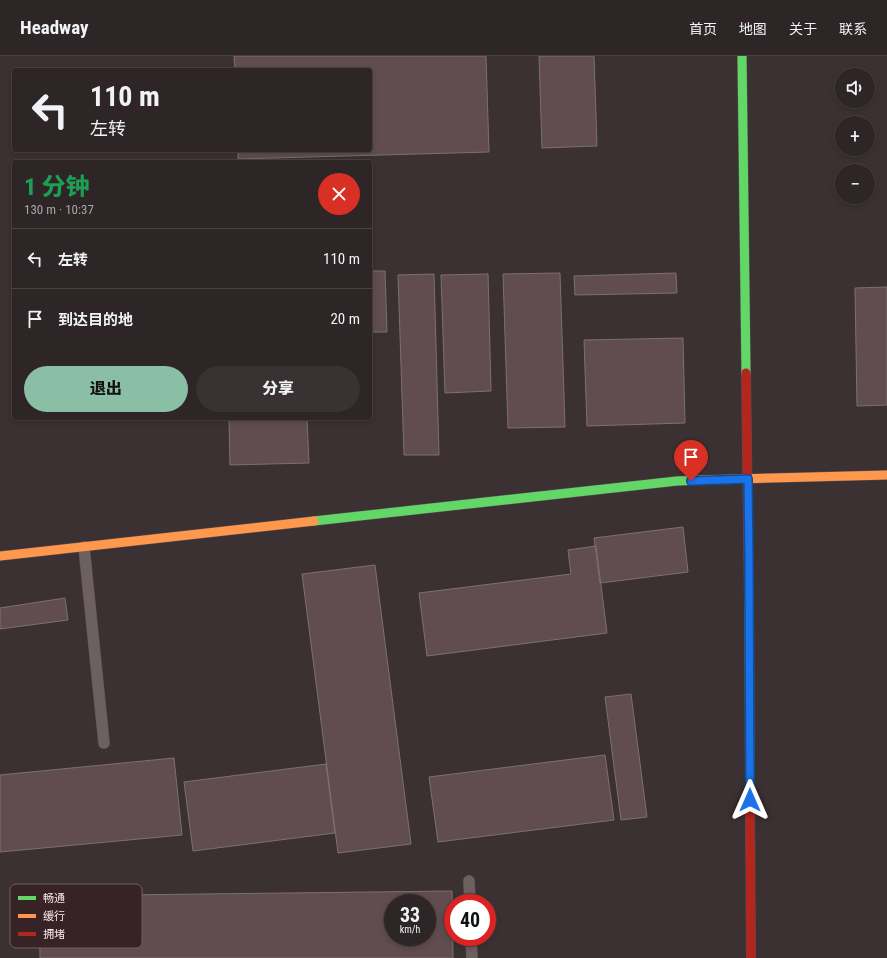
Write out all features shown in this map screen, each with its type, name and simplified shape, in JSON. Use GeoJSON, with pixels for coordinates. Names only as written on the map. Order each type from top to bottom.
{"type":"FeatureCollection","features":[{"type":"Feature","properties":{"kind":"street"},"geometry":{"type":"LineString","coordinates":[[742,56],[749,578],[751,958]]}},
{"type":"Feature","properties":{"kind":"street"},"geometry":{"type":"LineString","coordinates":[[0,556],[677,481],[887,475]]}},
{"type":"Feature","properties":{"kind":"lane"},"geometry":{"type":"LineString","coordinates":[[84,547],[104,743]]}},
{"type":"Feature","properties":{"kind":"lane"},"geometry":{"type":"LineString","coordinates":[[469,881],[470,894]]}},
{"type":"Feature","properties":{"kind":"lane"},"geometry":{"type":"LineString","coordinates":[[471,946],[472,958]]}},
{"type":"Feature","properties":{"kind":"building"},"geometry":{"type":"Polygon","coordinates":[[[234,56],[486,56],[489,152],[238,159],[238,152],[372,152],[372,68],[235,68],[234,56]]]}},
{"type":"Feature","properties":{"kind":"building"},"geometry":{"type":"Polygon","coordinates":[[[539,56],[594,56],[597,146],[542,148],[539,56]]]}},
{"type":"Feature","properties":{"kind":"building"},"geometry":{"type":"Polygon","coordinates":[[[372,271],[385,271],[387,332],[372,332],[372,271]]]}},
{"type":"Feature","properties":{"kind":"building"},"geometry":{"type":"Polygon","coordinates":[[[560,273],[565,427],[508,428],[503,274],[560,273]]]}},
{"type":"Feature","properties":{"kind":"building"},"geometry":{"type":"Polygon","coordinates":[[[676,273],[677,293],[575,295],[574,276],[676,273]]]}},
{"type":"Feature","properties":{"kind":"building"},"geometry":{"type":"Polygon","coordinates":[[[434,274],[439,455],[404,455],[398,275],[434,274]]]}},
{"type":"Feature","properties":{"kind":"building"},"geometry":{"type":"Polygon","coordinates":[[[488,274],[491,391],[445,393],[441,275],[488,274]]]}},
{"type":"Feature","properties":{"kind":"building"},"geometry":{"type":"Polygon","coordinates":[[[887,287],[887,405],[857,406],[855,288],[887,287]]]}},
{"type":"Feature","properties":{"kind":"building"},"geometry":{"type":"Polygon","coordinates":[[[683,338],[685,423],[587,426],[584,340],[683,338]]]}},
{"type":"Feature","properties":{"kind":"building"},"geometry":{"type":"Polygon","coordinates":[[[229,420],[307,420],[309,463],[230,465],[229,420]]]}},
{"type":"Feature","properties":{"kind":"building"},"geometry":{"type":"Polygon","coordinates":[[[683,527],[688,572],[600,583],[594,538],[683,527]]]}},
{"type":"Feature","properties":{"kind":"building"},"geometry":{"type":"Polygon","coordinates":[[[596,546],[607,633],[427,656],[419,593],[571,574],[568,550],[596,546]]]}},
{"type":"Feature","properties":{"kind":"building"},"geometry":{"type":"Polygon","coordinates":[[[375,565],[411,844],[338,853],[302,574],[375,565]]]}},
{"type":"Feature","properties":{"kind":"building"},"geometry":{"type":"Polygon","coordinates":[[[65,598],[68,620],[0,629],[0,608],[65,598]]]}},
{"type":"Feature","properties":{"kind":"building"},"geometry":{"type":"Polygon","coordinates":[[[631,694],[647,817],[621,820],[605,697],[631,694]]]}},
{"type":"Feature","properties":{"kind":"building"},"geometry":{"type":"Polygon","coordinates":[[[605,755],[614,820],[438,842],[429,777],[605,755]]]}},
{"type":"Feature","properties":{"kind":"building"},"geometry":{"type":"Polygon","coordinates":[[[174,758],[182,835],[0,852],[0,775],[174,758]]]}},
{"type":"Feature","properties":{"kind":"building"},"geometry":{"type":"Polygon","coordinates":[[[326,764],[335,833],[193,851],[184,782],[326,764]]]}},
{"type":"Feature","properties":{"kind":"building"},"geometry":{"type":"Polygon","coordinates":[[[452,891],[452,894],[444,894],[444,946],[453,946],[453,958],[40,958],[40,948],[142,948],[142,895],[452,891]]]}},
{"type":"Feature","properties":{"kind":"traffic: fast"},"geometry":{"type":"LineString","coordinates":[[742,56],[746,373]]}},
{"type":"Feature","properties":{"kind":"traffic: fast"},"geometry":{"type":"LineString","coordinates":[[314,521],[677,481],[701,480]]}},
{"type":"Feature","properties":{"kind":"traffic: fast"},"geometry":{"type":"LineString","coordinates":[[749,602],[750,811]]}},
{"type":"Feature","properties":{"kind":"traffic: slow"},"geometry":{"type":"LineString","coordinates":[[701,480],[887,475]]}},
{"type":"Feature","properties":{"kind":"traffic: slow"},"geometry":{"type":"LineString","coordinates":[[0,556],[314,521]]}},
{"type":"Feature","properties":{"kind":"traffic: jam"},"geometry":{"type":"LineString","coordinates":[[746,373],[749,602]]}},
{"type":"Feature","properties":{"kind":"traffic: jam"},"geometry":{"type":"LineString","coordinates":[[750,811],[751,958]]}},
{"type":"Feature","properties":{"kind":"route"},"geometry":{"type":"LineString","coordinates":[[691,481],[748,479],[750,800]]}}]}
